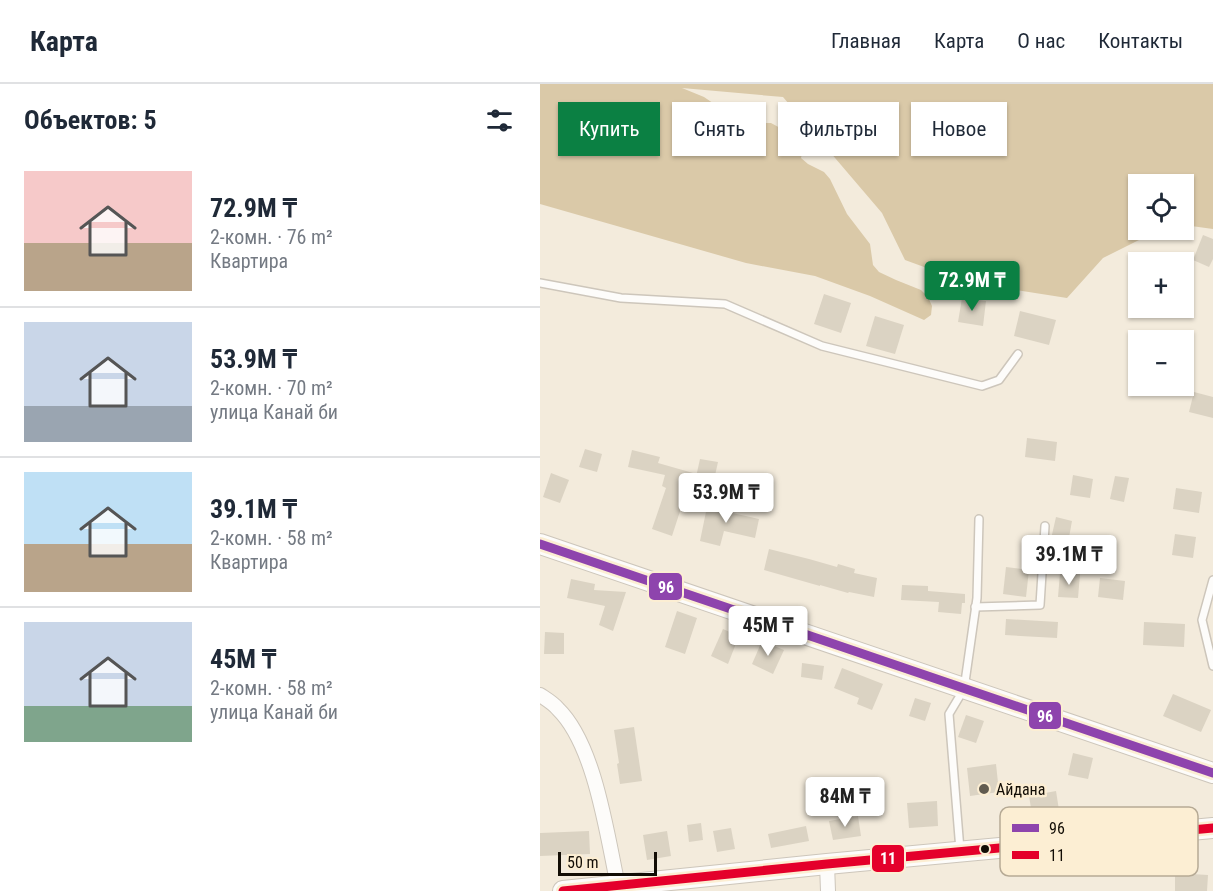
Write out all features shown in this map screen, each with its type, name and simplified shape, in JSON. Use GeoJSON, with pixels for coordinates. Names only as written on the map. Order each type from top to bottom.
{"type":"FeatureCollection","features":[{"type":"Feature","properties":{"kind":"main road"},"geometry":{"type":"LineString","coordinates":[[540,544],[1213,773]]}},
{"type":"Feature","properties":{"kind":"main road"},"geometry":{"type":"LineString","coordinates":[[1198,829],[1213,828]]}},
{"type":"Feature","properties":{"kind":"main road"},"geometry":{"type":"LineString","coordinates":[[563,891],[1000,848]]}},
{"type":"Feature","properties":{"kind":"street"},"geometry":{"type":"LineString","coordinates":[[540,694],[558,708],[575,730],[585,752],[602,807],[618,886]]}},
{"type":"Feature","properties":{"kind":"street"},"geometry":{"type":"LineString","coordinates":[[827,864],[828,891]]}},
{"type":"Feature","properties":{"kind":"lane"},"geometry":{"type":"LineString","coordinates":[[540,283],[621,298],[725,304],[822,346],[982,386],[999,380],[1018,354]]}},
{"type":"Feature","properties":{"kind":"lane"},"geometry":{"type":"LineString","coordinates":[[960,852],[949,714],[964,689],[975,607],[979,519]]}},
{"type":"Feature","properties":{"kind":"lane"},"geometry":{"type":"LineString","coordinates":[[975,607],[1040,605],[1045,526]]}},
{"type":"Feature","properties":{"kind":"lane"},"geometry":{"type":"LineString","coordinates":[[1213,580],[1202,620],[1213,666]]}},
{"type":"Feature","properties":{"kind":"shaded area"},"geometry":{"type":"Polygon","coordinates":[[[540,84],[1213,84],[1213,229],[1194,226],[1194,174],[1128,174],[1128,240],[1139,240],[1103,258],[1067,298],[965,282],[905,260],[882,213],[833,156],[899,156],[899,102],[787,102],[783,97],[682,88],[711,102],[672,102],[672,156],[766,156],[766,123],[778,127],[778,156],[801,156],[808,164],[824,172],[830,179],[847,214],[870,244],[873,265],[879,272],[921,290],[928,297],[932,306],[931,315],[924,320],[870,296],[815,276],[746,263],[540,204],[540,84]]]}},
{"type":"Feature","properties":{"kind":"building"},"geometry":{"type":"Polygon","coordinates":[[[1203,235],[1213,239],[1213,259],[1209,267],[1194,260],[1203,235]]]}},
{"type":"Feature","properties":{"kind":"building"},"geometry":{"type":"Polygon","coordinates":[[[824,294],[851,303],[841,333],[814,324],[824,294]]]}},
{"type":"Feature","properties":{"kind":"building"},"geometry":{"type":"Polygon","coordinates":[[[962,298],[986,301],[983,326],[958,322],[962,298]]]}},
{"type":"Feature","properties":{"kind":"building"},"geometry":{"type":"Polygon","coordinates":[[[1020,311],[1056,320],[1049,345],[1014,336],[1020,311]]]}},
{"type":"Feature","properties":{"kind":"building"},"geometry":{"type":"Polygon","coordinates":[[[875,316],[904,325],[895,354],[866,346],[875,316]]]}},
{"type":"Feature","properties":{"kind":"building"},"geometry":{"type":"Polygon","coordinates":[[[1194,392],[1213,397],[1213,418],[1189,412],[1194,392]]]}},
{"type":"Feature","properties":{"kind":"building"},"geometry":{"type":"Polygon","coordinates":[[[1027,438],[1057,442],[1055,461],[1025,457],[1027,438]]]}},
{"type":"Feature","properties":{"kind":"building"},"geometry":{"type":"Polygon","coordinates":[[[585,449],[602,454],[597,472],[579,467],[585,449]]]}},
{"type":"Feature","properties":{"kind":"building"},"geometry":{"type":"Polygon","coordinates":[[[632,450],[660,457],[658,463],[693,473],[672,536],[652,529],[666,488],[662,486],[665,475],[628,467],[632,450]]]}},
{"type":"Feature","properties":{"kind":"building"},"geometry":{"type":"Polygon","coordinates":[[[700,459],[718,462],[714,480],[696,477],[700,459]]]}},
{"type":"Feature","properties":{"kind":"building"},"geometry":{"type":"Polygon","coordinates":[[[551,473],[569,480],[560,503],[543,497],[551,473]]]}},
{"type":"Feature","properties":{"kind":"building"},"geometry":{"type":"Polygon","coordinates":[[[1073,475],[1093,479],[1090,498],[1070,495],[1073,475]]]}},
{"type":"Feature","properties":{"kind":"building"},"geometry":{"type":"Polygon","coordinates":[[[1115,476],[1129,478],[1124,502],[1110,499],[1115,476]]]}},
{"type":"Feature","properties":{"kind":"building"},"geometry":{"type":"Polygon","coordinates":[[[1176,488],[1202,492],[1199,513],[1173,509],[1176,488]]]}},
{"type":"Feature","properties":{"kind":"building"},"geometry":{"type":"Polygon","coordinates":[[[708,502],[729,506],[728,512],[759,519],[755,538],[724,531],[720,546],[700,541],[708,502]]]}},
{"type":"Feature","properties":{"kind":"building"},"geometry":{"type":"Polygon","coordinates":[[[1056,517],[1072,521],[1068,543],[1051,539],[1056,517]]]}},
{"type":"Feature","properties":{"kind":"building"},"geometry":{"type":"Polygon","coordinates":[[[1175,534],[1196,537],[1193,558],[1172,555],[1175,534]]]}},
{"type":"Feature","properties":{"kind":"building"},"geometry":{"type":"Polygon","coordinates":[[[769,549],[837,567],[838,564],[855,569],[854,573],[877,578],[874,597],[848,593],[764,570],[769,549]]]}},
{"type":"Feature","properties":{"kind":"building"},"geometry":{"type":"Polygon","coordinates":[[[1006,567],[1029,570],[1026,597],[1003,594],[1006,567]]]}},
{"type":"Feature","properties":{"kind":"building"},"geometry":{"type":"Polygon","coordinates":[[[1060,573],[1080,574],[1078,598],[1058,597],[1060,573]]]}},
{"type":"Feature","properties":{"kind":"building"},"geometry":{"type":"Polygon","coordinates":[[[1100,578],[1125,581],[1123,600],[1098,597],[1100,578]]]}},
{"type":"Feature","properties":{"kind":"building"},"geometry":{"type":"Polygon","coordinates":[[[571,579],[595,584],[594,590],[626,592],[613,631],[599,625],[605,606],[567,598],[571,579]]]}},
{"type":"Feature","properties":{"kind":"building"},"geometry":{"type":"Polygon","coordinates":[[[902,585],[928,586],[928,591],[965,594],[961,614],[938,612],[939,602],[901,600],[902,585]]]}},
{"type":"Feature","properties":{"kind":"building"},"geometry":{"type":"Polygon","coordinates":[[[677,611],[697,618],[685,654],[665,647],[677,611]]]}},
{"type":"Feature","properties":{"kind":"building"},"geometry":{"type":"Polygon","coordinates":[[[1006,619],[1058,622],[1057,638],[1005,635],[1006,619]]]}},
{"type":"Feature","properties":{"kind":"building"},"geometry":{"type":"Polygon","coordinates":[[[1144,622],[1185,624],[1184,647],[1143,645],[1144,622]]]}},
{"type":"Feature","properties":{"kind":"building"},"geometry":{"type":"Polygon","coordinates":[[[723,629],[739,636],[728,664],[711,656],[723,629]]]}},
{"type":"Feature","properties":{"kind":"building"},"geometry":{"type":"Polygon","coordinates":[[[545,632],[564,633],[564,654],[544,654],[545,632]]]}},
{"type":"Feature","properties":{"kind":"building"},"geometry":{"type":"Polygon","coordinates":[[[762,641],[784,650],[773,674],[752,664],[762,641]]]}},
{"type":"Feature","properties":{"kind":"building"},"geometry":{"type":"Polygon","coordinates":[[[802,663],[824,666],[822,680],[801,677],[802,663]]]}},
{"type":"Feature","properties":{"kind":"building"},"geometry":{"type":"Polygon","coordinates":[[[842,668],[883,684],[872,710],[857,704],[859,698],[834,688],[842,668]]]}},
{"type":"Feature","properties":{"kind":"building"},"geometry":{"type":"Polygon","coordinates":[[[1173,694],[1211,710],[1201,732],[1163,716],[1173,694]]]}},
{"type":"Feature","properties":{"kind":"building"},"geometry":{"type":"Polygon","coordinates":[[[915,698],[931,703],[925,721],[909,716],[915,698]]]}},
{"type":"Feature","properties":{"kind":"building"},"geometry":{"type":"Polygon","coordinates":[[[966,715],[984,721],[976,743],[958,737],[966,715]]]}},
{"type":"Feature","properties":{"kind":"building"},"geometry":{"type":"Polygon","coordinates":[[[634,727],[642,781],[620,784],[614,730],[634,727]]]}},
{"type":"Feature","properties":{"kind":"building"},"geometry":{"type":"Polygon","coordinates":[[[1073,753],[1093,758],[1088,779],[1068,775],[1073,753]]]}},
{"type":"Feature","properties":{"kind":"building"},"geometry":{"type":"Polygon","coordinates":[[[996,764],[999,792],[970,796],[967,768],[996,764]]]}},
{"type":"Feature","properties":{"kind":"building"},"geometry":{"type":"Polygon","coordinates":[[[1056,791],[1059,807],[1031,807],[1029,796],[1056,791]]]}},
{"type":"Feature","properties":{"kind":"building"},"geometry":{"type":"Polygon","coordinates":[[[937,801],[938,826],[909,828],[907,803],[937,801]]]}},
{"type":"Feature","properties":{"kind":"building"},"geometry":{"type":"Polygon","coordinates":[[[858,816],[861,836],[833,840],[829,821],[858,816]]]}},
{"type":"Feature","properties":{"kind":"building"},"geometry":{"type":"Polygon","coordinates":[[[701,823],[703,840],[689,842],[687,825],[701,823]]]}},
{"type":"Feature","properties":{"kind":"building"},"geometry":{"type":"Polygon","coordinates":[[[806,826],[809,841],[771,848],[768,834],[806,826]]]}},
{"type":"Feature","properties":{"kind":"building"},"geometry":{"type":"Polygon","coordinates":[[[731,828],[735,849],[717,852],[713,831],[731,828]]]}},
{"type":"Feature","properties":{"kind":"building"},"geometry":{"type":"Polygon","coordinates":[[[589,831],[590,854],[540,856],[540,833],[589,831]]]}},
{"type":"Feature","properties":{"kind":"building"},"geometry":{"type":"Polygon","coordinates":[[[667,831],[671,856],[647,860],[643,835],[667,831]]]}},
{"type":"Feature","properties":{"kind":"building"},"geometry":{"type":"Polygon","coordinates":[[[1208,875],[1207,891],[1175,891],[1175,876],[1208,875]]]}},
{"type":"Feature","properties":{"kind":"transit line","name":"96"},"geometry":{"type":"LineString","coordinates":[[540,544],[1213,773]]}},
{"type":"Feature","properties":{"kind":"transit line","name":"11"},"geometry":{"type":"LineString","coordinates":[[1198,829],[1213,828]]}},
{"type":"Feature","properties":{"kind":"transit line","name":"11"},"geometry":{"type":"LineString","coordinates":[[563,891],[1000,848]]}},
{"type":"Feature","properties":{"kind":"place","name":"Айдана"},"geometry":{"type":"Point","coordinates":[984,789]}}]}
